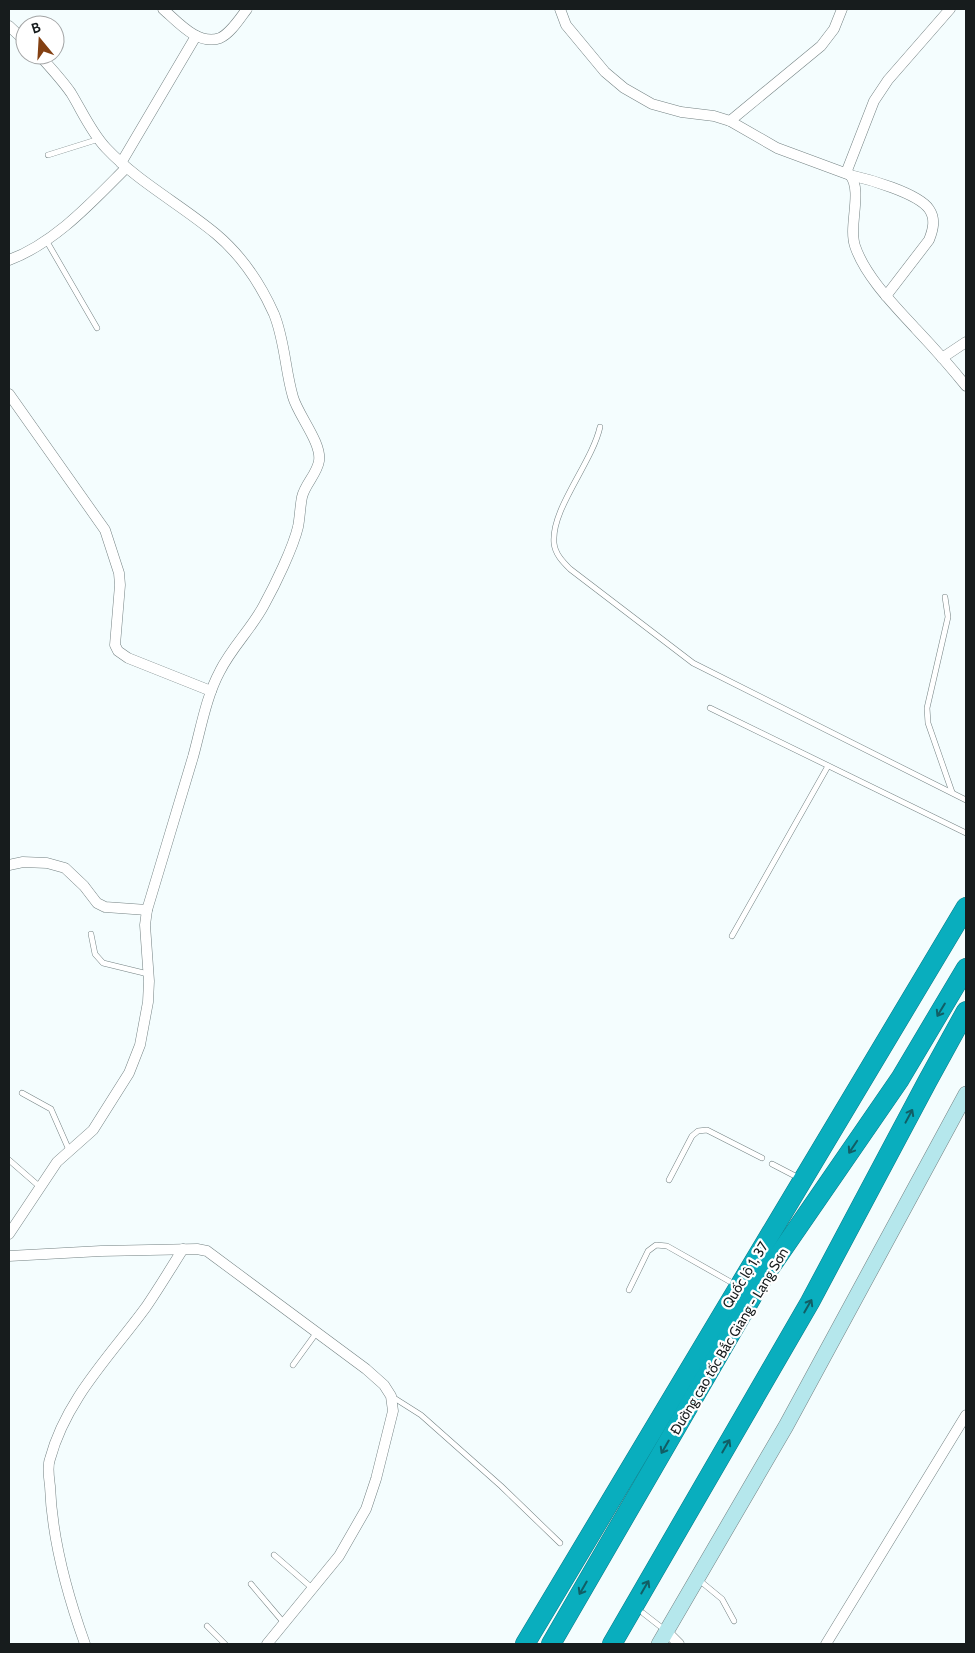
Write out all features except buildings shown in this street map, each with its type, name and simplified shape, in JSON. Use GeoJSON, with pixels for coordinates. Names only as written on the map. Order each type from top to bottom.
{"type":"FeatureCollection","features":[{"type":"Feature","properties":{"kind":"highway","name":"Quốc lộ 1, 37"},"geometry":{"type":"LineString","coordinates":[[525,1644],[966,907]]}},
{"type":"Feature","properties":{"kind":"highway","name":"Đường cao tốc Bắc Giang - Lạng Sơn"},"geometry":{"type":"LineString","coordinates":[[551,1644],[763,1278],[900,1079],[966,968]]}},
{"type":"Feature","properties":{"kind":"highway"},"geometry":{"type":"LineString","coordinates":[[612,1644],[810,1302],[966,1011]]}},
{"type":"Feature","properties":{"kind":"street"},"geometry":{"type":"LineString","coordinates":[[163,9],[196,36],[206,39],[220,38],[231,29],[247,9]]}},
{"type":"Feature","properties":{"kind":"street"},"geometry":{"type":"LineString","coordinates":[[560,9],[566,25],[583,48],[605,72],[624,88],[652,104],[681,112],[714,116],[730,121],[777,148],[814,163],[886,184],[915,198],[929,209],[933,219],[933,230],[929,240],[886,296]]}},
{"type":"Feature","properties":{"kind":"street"},"geometry":{"type":"LineString","coordinates":[[730,121],[820,46],[834,29],[842,9]]}},
{"type":"Feature","properties":{"kind":"street"},"geometry":{"type":"LineString","coordinates":[[848,174],[874,100],[888,80],[950,9]]}},
{"type":"Feature","properties":{"kind":"street"},"geometry":{"type":"LineString","coordinates":[[9,260],[34,248],[83,212],[124,165],[196,36]]}},
{"type":"Feature","properties":{"kind":"street"},"geometry":{"type":"LineString","coordinates":[[9,1234],[57,1162],[93,1130],[129,1073],[140,1045],[148,1002],[145,925],[147,910],[211,691],[220,670],[264,605],[298,528],[302,497],[318,466],[320,458],[317,447],[293,398],[282,340],[274,315],[262,290],[249,270],[218,236],[124,165],[99,139],[63,82],[48,65]]}},
{"type":"Feature","properties":{"kind":"street"},"geometry":{"type":"LineString","coordinates":[[848,174],[853,180],[855,187],[852,230],[855,246],[864,265],[886,296],[966,386]]}},
{"type":"Feature","properties":{"kind":"street"},"geometry":{"type":"LineString","coordinates":[[942,358],[966,342]]}},
{"type":"Feature","properties":{"kind":"street"},"geometry":{"type":"LineString","coordinates":[[9,394],[105,530],[119,579],[120,596],[115,645],[118,652],[128,658],[211,691]]}},
{"type":"Feature","properties":{"kind":"street"},"geometry":{"type":"LineString","coordinates":[[9,865],[23,862],[47,863],[65,868],[84,886],[97,903],[105,907],[147,910]]}},
{"type":"Feature","properties":{"kind":"street"},"geometry":{"type":"LineString","coordinates":[[679,1644],[662,1638],[786,1426],[962,1112],[966,1094]]}},
{"type":"Feature","properties":{"kind":"street"},"geometry":{"type":"LineString","coordinates":[[9,1256],[101,1251],[183,1249],[207,1251],[366,1369],[384,1385],[391,1396],[392,1411],[376,1479],[366,1509],[339,1556],[267,1644]]}},
{"type":"Feature","properties":{"kind":"street"},"geometry":{"type":"LineString","coordinates":[[85,1644],[64,1576],[54,1527],[50,1497],[49,1461],[60,1432],[81,1391],[146,1306],[183,1249]]}},
{"type":"Feature","properties":{"kind":"street"},"geometry":{"type":"LineString","coordinates":[[826,1644],[966,1415]]}},
{"type":"Feature","properties":{"kind":"lane"},"geometry":{"type":"LineString","coordinates":[[48,155],[99,139]]}},
{"type":"Feature","properties":{"kind":"lane"},"geometry":{"type":"LineString","coordinates":[[46,239],[96,328]]}},
{"type":"Feature","properties":{"kind":"lane"},"geometry":{"type":"LineString","coordinates":[[600,427],[598,437],[586,464],[560,513],[555,531],[554,545],[560,559],[570,569],[693,663],[966,800]]}},
{"type":"Feature","properties":{"kind":"lane"},"geometry":{"type":"LineString","coordinates":[[945,597],[948,616],[927,708],[928,723],[952,792]]}},
{"type":"Feature","properties":{"kind":"lane"},"geometry":{"type":"LineString","coordinates":[[710,708],[966,833]]}},
{"type":"Feature","properties":{"kind":"lane"},"geometry":{"type":"LineString","coordinates":[[732,936],[828,766]]}},
{"type":"Feature","properties":{"kind":"lane"},"geometry":{"type":"LineString","coordinates":[[91,934],[95,954],[103,963],[148,974]]}},
{"type":"Feature","properties":{"kind":"lane"},"geometry":{"type":"LineString","coordinates":[[22,1093],[51,1109],[69,1150]]}},
{"type":"Feature","properties":{"kind":"lane"},"geometry":{"type":"LineString","coordinates":[[669,1180],[692,1136],[698,1131],[707,1130],[762,1158]]}},
{"type":"Feature","properties":{"kind":"lane"},"geometry":{"type":"LineString","coordinates":[[9,1160],[40,1187]]}},
{"type":"Feature","properties":{"kind":"lane"},"geometry":{"type":"LineString","coordinates":[[772,1164],[802,1179]]}},
{"type":"Feature","properties":{"kind":"lane"},"geometry":{"type":"LineString","coordinates":[[629,1290],[648,1252],[656,1245],[667,1246],[738,1286]]}},
{"type":"Feature","properties":{"kind":"lane"},"geometry":{"type":"LineString","coordinates":[[293,1365],[317,1332]]}},
{"type":"Feature","properties":{"kind":"lane"},"geometry":{"type":"LineString","coordinates":[[391,1396],[421,1415],[501,1486],[560,1543]]}},
{"type":"Feature","properties":{"kind":"lane"},"geometry":{"type":"LineString","coordinates":[[274,1555],[313,1589]]}},
{"type":"Feature","properties":{"kind":"lane"},"geometry":{"type":"LineString","coordinates":[[697,1578],[722,1599],[734,1621]]}},
{"type":"Feature","properties":{"kind":"lane"},"geometry":{"type":"LineString","coordinates":[[251,1584],[284,1623]]}},
{"type":"Feature","properties":{"kind":"lane"},"geometry":{"type":"LineString","coordinates":[[643,1613],[662,1638]]}},
{"type":"Feature","properties":{"kind":"lane"},"geometry":{"type":"LineString","coordinates":[[207,1626],[224,1644]]}}]}
